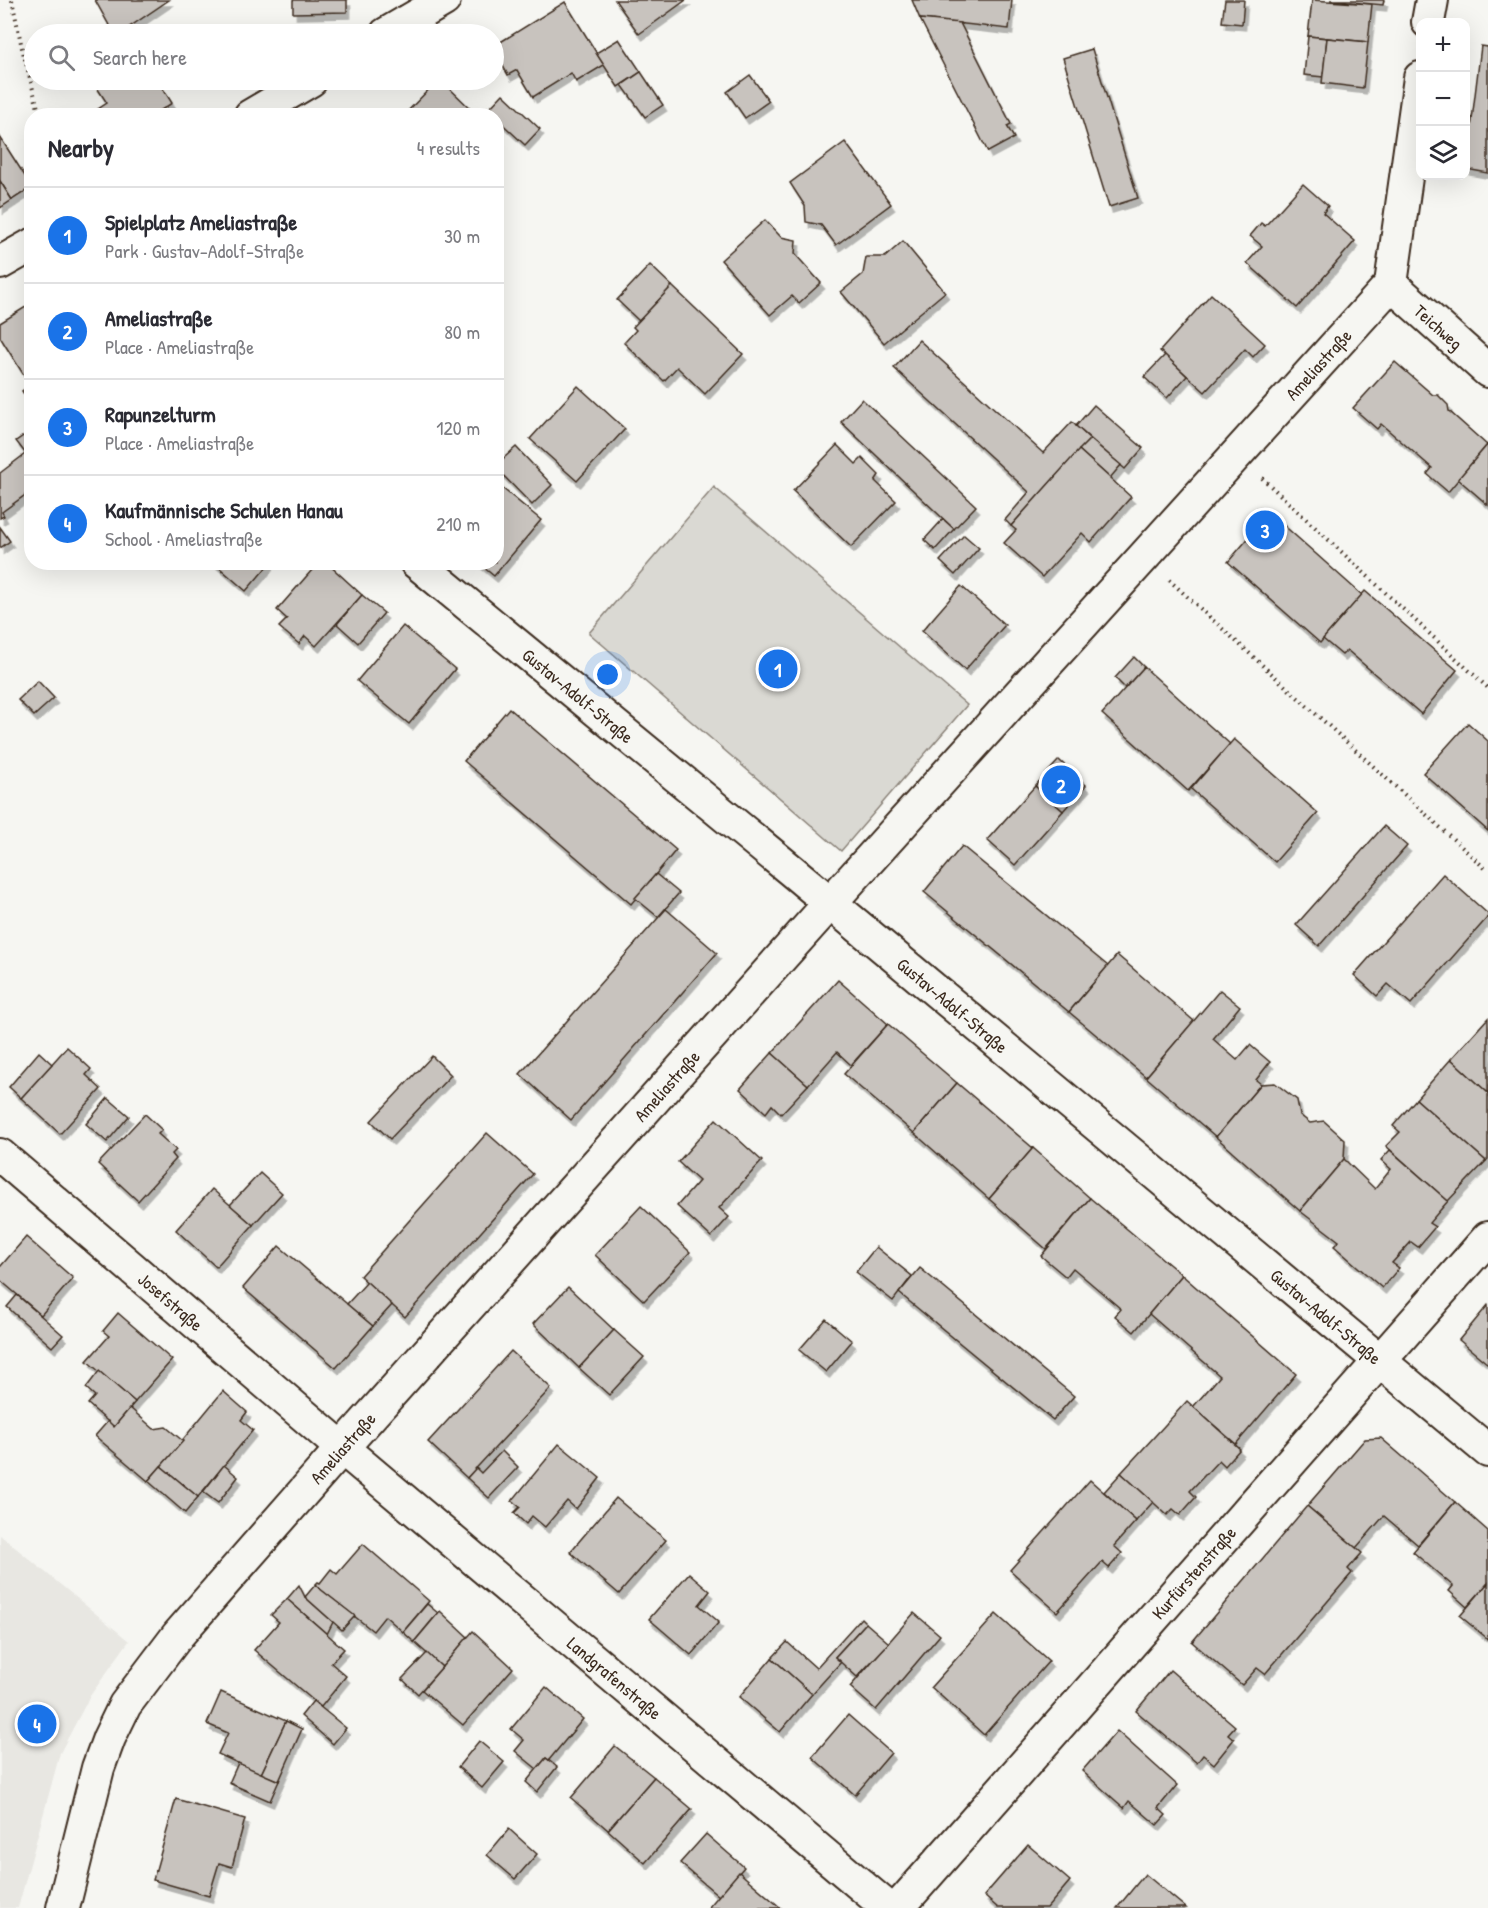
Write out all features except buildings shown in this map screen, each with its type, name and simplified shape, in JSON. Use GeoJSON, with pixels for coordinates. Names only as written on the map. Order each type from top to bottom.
{"type":"FeatureCollection","features":[{"type":"Feature","properties":{"kind":"street"},"geometry":{"type":"LineString","coordinates":[[403,24],[444,0]]}},
{"type":"Feature","properties":{"kind":"street"},"geometry":{"type":"LineString","coordinates":[[1429,18],[1432,0]]}},
{"type":"Feature","properties":{"kind":"street"},"geometry":{"type":"LineString","coordinates":[[264,108],[294,90]]}},
{"type":"Feature","properties":{"kind":"street"},"geometry":{"type":"LineString","coordinates":[[1391,284],[1416,106]]}},
{"type":"Feature","properties":{"kind":"street"},"geometry":{"type":"LineString","coordinates":[[0,263],[24,250]]}},
{"type":"Feature","properties":{"kind":"street","name":"Teichweg"},"geometry":{"type":"LineString","coordinates":[[1391,284],[1488,371]]}},
{"type":"Feature","properties":{"kind":"street","name":"Ameliastraße"},"geometry":{"type":"LineString","coordinates":[[63,1908],[98,1768],[109,1738],[125,1705],[178,1635],[342,1448],[830,903],[1391,284]]}},
{"type":"Feature","properties":{"kind":"street","name":"Gustav-Adolf-Straße"},"geometry":{"type":"LineString","coordinates":[[426,570],[1488,1451]]}},
{"type":"Feature","properties":{"kind":"street","name":"Josefstraße"},"geometry":{"type":"LineString","coordinates":[[0,1155],[342,1448]]}},
{"type":"Feature","properties":{"kind":"street","name":"Kurfürstenstraße"},"geometry":{"type":"LineString","coordinates":[[898,1908],[1488,1238]]}},
{"type":"Feature","properties":{"kind":"street","name":"Landgrafenstraße"},"geometry":{"type":"LineString","coordinates":[[342,1448],[888,1908]]}},
{"type":"Feature","properties":{"kind":"path"},"geometry":{"type":"LineString","coordinates":[[12,0],[24,56]]}},
{"type":"Feature","properties":{"kind":"path"},"geometry":{"type":"LineString","coordinates":[[33,90],[38,108]]}},
{"type":"Feature","properties":{"kind":"path"},"geometry":{"type":"LineString","coordinates":[[1235,454],[1488,688]]}},
{"type":"Feature","properties":{"kind":"path"},"geometry":{"type":"LineString","coordinates":[[1144,557],[1488,871]]}},
{"type":"Feature","properties":{"kind":"shaded area"},"geometry":{"type":"Polygon","coordinates":[[[714,487],[967,705],[841,851],[589,633],[714,487]]]}},
{"type":"Feature","properties":{"kind":"shaded area"},"geometry":{"type":"Polygon","coordinates":[[[0,1535],[129,1641],[90,1696],[60,1753],[18,1908],[0,1908],[0,1535]]]}},
{"type":"Feature","properties":{"kind":"place","name":"Rapunzelturm"},"geometry":{"type":"Point","coordinates":[1265,530]}},
{"type":"Feature","properties":{"kind":"place","name":"Spielplatz Ameliastraße"},"geometry":{"type":"Point","coordinates":[778,669]}},
{"type":"Feature","properties":{"kind":"place","name":"Ameliastraße"},"geometry":{"type":"Point","coordinates":[1061,785]}},
{"type":"Feature","properties":{"kind":"place","name":"Kaufmännische Schulen Hanau"},"geometry":{"type":"Point","coordinates":[37,1724]}}]}
